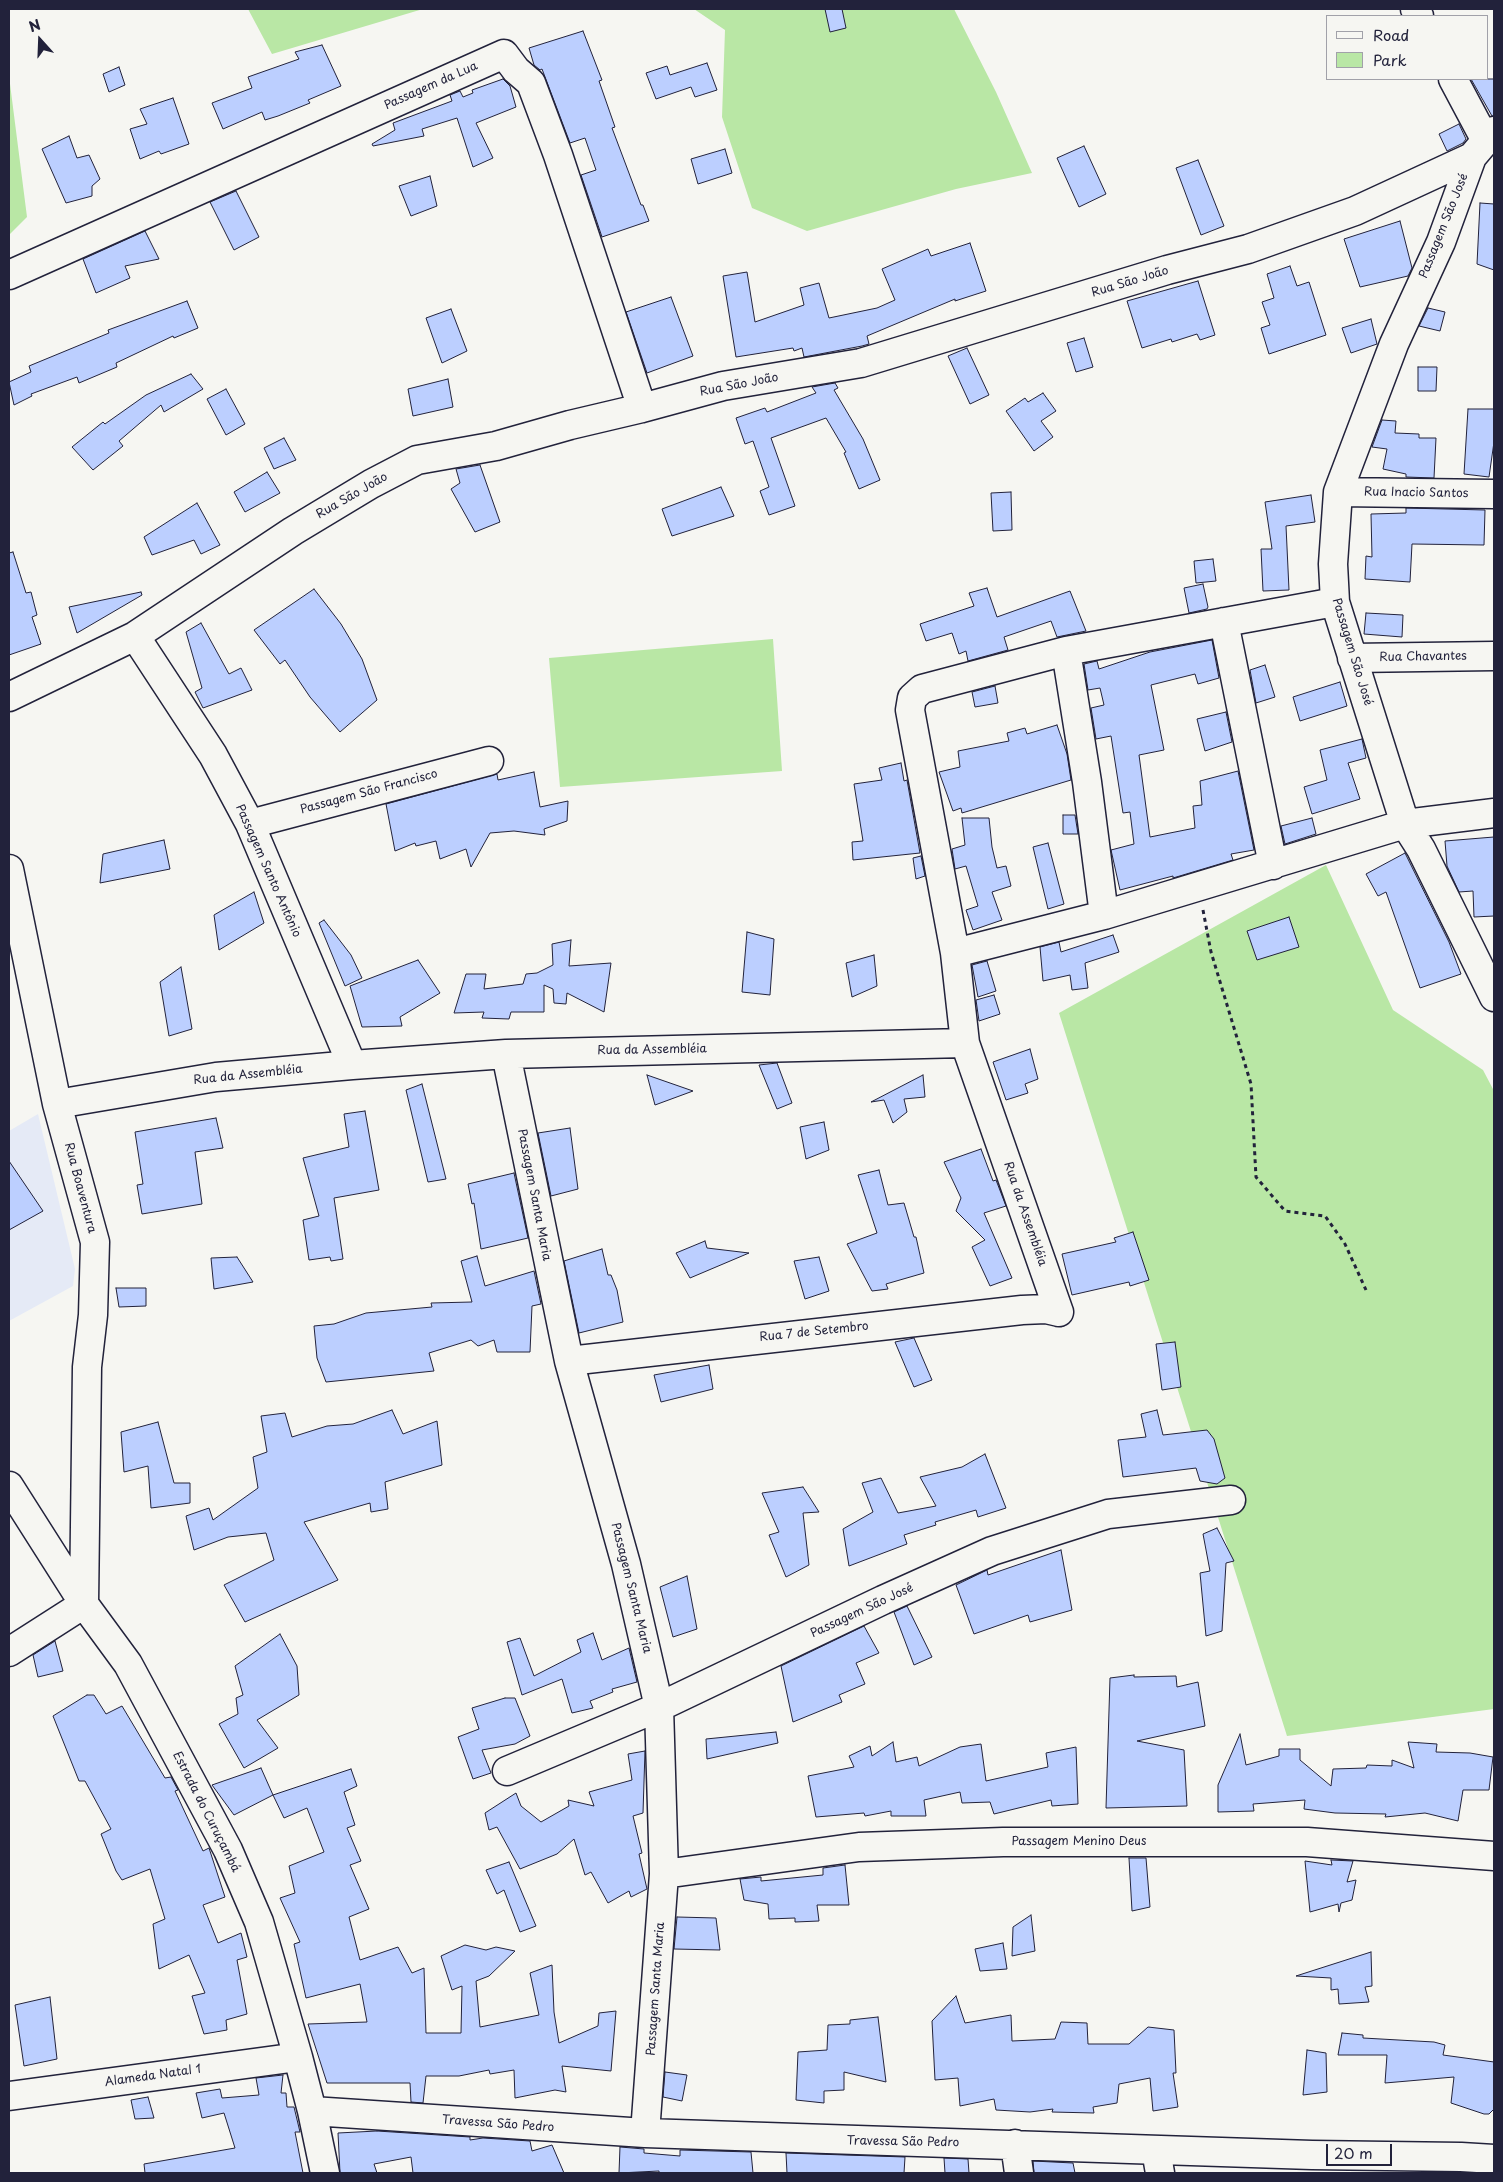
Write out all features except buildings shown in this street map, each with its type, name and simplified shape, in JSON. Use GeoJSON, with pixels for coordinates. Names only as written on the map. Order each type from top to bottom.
{"type":"FeatureCollection","features":[{"type":"Feature","properties":{"kind":"street","name":"Passagem da Lua"},"geometry":{"type":"LineString","coordinates":[[9,275],[504,54],[516,70],[531,82],[558,155],[642,408]]}},
{"type":"Feature","properties":{"kind":"street"},"geometry":{"type":"LineString","coordinates":[[1453,80],[1484,143]]}},
{"type":"Feature","properties":{"kind":"street","name":"Rua São João"},"geometry":{"type":"LineString","coordinates":[[9,698],[135,636],[292,530],[371,484],[417,460],[496,446],[723,386],[861,363],[1168,270],[1248,249],[1356,210],[1484,143]]}},
{"type":"Feature","properties":{"kind":"street","name":"Passagem São José"},"geometry":{"type":"LineString","coordinates":[[1484,143],[1394,344],[1338,492],[1333,564],[1334,602],[1406,824],[1494,997]]}},
{"type":"Feature","properties":{"kind":"street","name":"Rua Inacio Santos"},"geometry":{"type":"LineString","coordinates":[[1338,492],[1494,494]]}},
{"type":"Feature","properties":{"kind":"street"},"geometry":{"type":"LineString","coordinates":[[965,1044],[955,953],[910,710],[912,698],[922,689],[1066,651],[1334,602]]}},
{"type":"Feature","properties":{"kind":"street"},"geometry":{"type":"LineString","coordinates":[[1224,622],[1273,865]]}},
{"type":"Feature","properties":{"kind":"street","name":"Passagem Santo Antônio"},"geometry":{"type":"LineString","coordinates":[[135,636],[213,755],[250,824],[352,1064]]}},
{"type":"Feature","properties":{"kind":"street"},"geometry":{"type":"LineString","coordinates":[[1066,651],[1087,782],[1104,915]]}},
{"type":"Feature","properties":{"kind":"street","name":"Rua Chavantes"},"geometry":{"type":"LineString","coordinates":[[1352,658],[1494,656]]}},
{"type":"Feature","properties":{"kind":"street","name":"Passagem São Francisco"},"geometry":{"type":"LineString","coordinates":[[250,824],[488,761]]}},
{"type":"Feature","properties":{"kind":"street"},"geometry":{"type":"LineString","coordinates":[[955,953],[1104,915],[1199,888],[1406,824],[1494,813]]}},
{"type":"Feature","properties":{"kind":"street","name":"Rua Boaventura"},"geometry":{"type":"LineString","coordinates":[[9,868],[12,899],[57,1104],[95,1242],[92,1315],[87,1367],[84,1604]]}},
{"type":"Feature","properties":{"kind":"street","name":"Rua da Assembléia"},"geometry":{"type":"LineString","coordinates":[[57,1104],[216,1077],[352,1064],[506,1054],[965,1044],[1059,1312]]}},
{"type":"Feature","properties":{"kind":"street","name":"Passagem Santa Maria"},"geometry":{"type":"LineString","coordinates":[[506,1054],[569,1361],[626,1564],[659,1707],[664,1874],[645,2133]]}},
{"type":"Feature","properties":{"kind":"street","name":"Rua 7 de Setembro"},"geometry":{"type":"LineString","coordinates":[[569,1361],[1022,1310],[1046,1309],[1059,1312]]}},
{"type":"Feature","properties":{"kind":"street","name":"Estrada do Curuçambá"},"geometry":{"type":"LineString","coordinates":[[9,1486],[84,1604],[128,1664],[228,1850],[259,1922],[298,2057],[325,2173]]}},
{"type":"Feature","properties":{"kind":"street","name":"Passagem São José"},"geometry":{"type":"LineString","coordinates":[[507,1771],[659,1707],[882,1600],[992,1551],[1108,1514],[1231,1500]]}},
{"type":"Feature","properties":{"kind":"street"},"geometry":{"type":"LineString","coordinates":[[9,1652],[84,1604]]}},
{"type":"Feature","properties":{"kind":"street","name":"Passagem Menino Deus"},"geometry":{"type":"LineString","coordinates":[[664,1874],[859,1847],[1003,1842],[1307,1842],[1494,1856]]}},
{"type":"Feature","properties":{"kind":"street","name":"Alameda Natal 1"},"geometry":{"type":"LineString","coordinates":[[9,2096],[298,2057]]}},
{"type":"Feature","properties":{"kind":"street","name":"Travessa São Pedro"},"geometry":{"type":"LineString","coordinates":[[312,2111],[645,2133],[917,2143],[1015,2144],[1158,2162],[1463,2165],[1494,2159]]}},
{"type":"Feature","properties":{"kind":"street"},"geometry":{"type":"LineString","coordinates":[[1015,2144],[1020,2173]]}},
{"type":"Feature","properties":{"kind":"path"},"geometry":{"type":"LineString","coordinates":[[1199,888],[1211,952],[1251,1084],[1256,1177],[1285,1210],[1324,1216],[1344,1244],[1366,1290]]}},
{"type":"Feature","properties":{"kind":"shaded area"},"geometry":{"type":"Polygon","coordinates":[[[38,1114],[75,1269],[73,1286],[9,1321],[9,1131],[38,1114]]]}},
{"type":"Feature","properties":{"kind":"green space"},"geometry":{"type":"Polygon","coordinates":[[[248,9],[423,9],[272,54],[248,9]]]}},
{"type":"Feature","properties":{"kind":"green space"},"geometry":{"type":"Polygon","coordinates":[[[694,9],[954,9],[996,92],[1032,173],[956,189],[807,231],[752,208],[722,117],[725,30],[694,9]]]}},
{"type":"Feature","properties":{"kind":"green space"},"geometry":{"type":"Polygon","coordinates":[[[9,76],[27,217],[9,235],[9,76]]]}},
{"type":"Feature","properties":{"kind":"green space"},"geometry":{"type":"Polygon","coordinates":[[[773,639],[782,771],[560,787],[549,658],[773,639]]]}},
{"type":"Feature","properties":{"kind":"green space"},"geometry":{"type":"Polygon","coordinates":[[[1326,865],[1393,1010],[1483,1070],[1494,1091],[1494,1709],[1287,1736],[1059,1013],[1326,865]]]}}]}
